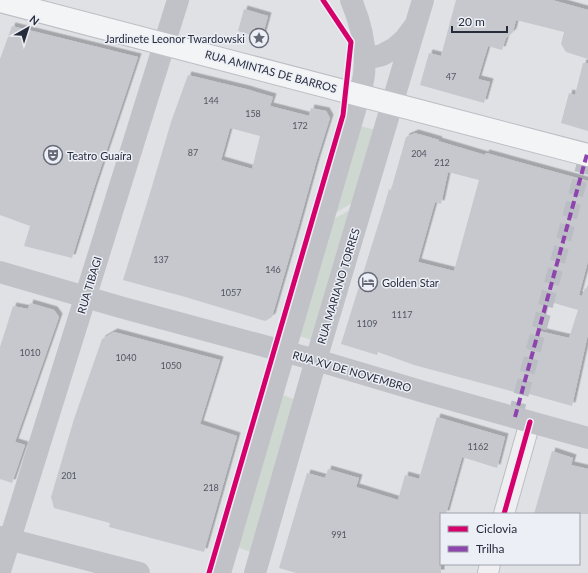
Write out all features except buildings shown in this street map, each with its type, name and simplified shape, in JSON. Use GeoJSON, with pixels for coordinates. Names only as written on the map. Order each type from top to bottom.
{"type":"FeatureCollection","features":[{"type":"Feature","properties":{"kind":"main road","name":"RUA TIBAGI"},"geometry":{"type":"LineString","coordinates":[[0,571],[5,538],[86,296],[178,0]]}},
{"type":"Feature","properties":{"kind":"main road"},"geometry":{"type":"LineString","coordinates":[[220,573],[365,74],[365,46],[361,28],[350,0]]}},
{"type":"Feature","properties":{"kind":"main road","name":"RUA MARIANO TORRES"},"geometry":{"type":"LineString","coordinates":[[255,573],[316,360],[423,0]]}},
{"type":"Feature","properties":{"kind":"main road","name":"RUA AMINTAS DE BARROS"},"geometry":{"type":"LineString","coordinates":[[0,1],[360,94],[588,155]]}},
{"type":"Feature","properties":{"kind":"main road"},"geometry":{"type":"LineString","coordinates":[[366,59],[382,55],[395,48],[405,40],[417,22]]}},
{"type":"Feature","properties":{"kind":"main road"},"geometry":{"type":"LineString","coordinates":[[324,216],[366,195]]}},
{"type":"Feature","properties":{"kind":"main road","name":"RUA XV DE NOVEMBRO"},"geometry":{"type":"LineString","coordinates":[[0,272],[127,309],[285,351],[588,438]]}},
{"type":"Feature","properties":{"kind":"main road"},"geometry":{"type":"LineString","coordinates":[[5,538],[139,573]]}},
{"type":"Feature","properties":{"kind":"street"},"geometry":{"type":"LineString","coordinates":[[504,513],[530,422]]}},
{"type":"Feature","properties":{"kind":"shaded area"},"geometry":{"type":"Polygon","coordinates":[[[361,126],[385,133],[368,194],[335,213],[361,126]]]}},
{"type":"Feature","properties":{"kind":"shaded area"},"geometry":{"type":"Polygon","coordinates":[[[366,201],[325,344],[296,335],[332,220],[366,201]]]}},
{"type":"Feature","properties":{"kind":"shaded area"},"geometry":{"type":"Polygon","coordinates":[[[280,394],[305,403],[257,554],[231,545],[280,394]]]}},
{"type":"Feature","properties":{"kind":"tunnel"},"geometry":{"type":"LineString","coordinates":[[515,417],[587,154]]}},
{"type":"Feature","properties":{"kind":"marked path"},"geometry":{"type":"LineString","coordinates":[[515,417],[587,154]]}},
{"type":"Feature","properties":{"kind":"cycle path"},"geometry":{"type":"LineString","coordinates":[[209,573],[343,115],[351,42],[323,0]]}},
{"type":"Feature","properties":{"kind":"cycle path"},"geometry":{"type":"LineString","coordinates":[[504,513],[530,422]]}},
{"type":"Feature","properties":{"kind":"place","name":"Jardinete Leonor Twardowski"},"geometry":{"type":"Point","coordinates":[259,38]}},
{"type":"Feature","properties":{"kind":"place","name":"Teatro Guaíra"},"geometry":{"type":"Point","coordinates":[53,155]}},
{"type":"Feature","properties":{"kind":"place","name":"Golden Star"},"geometry":{"type":"Point","coordinates":[368,282]}}]}
